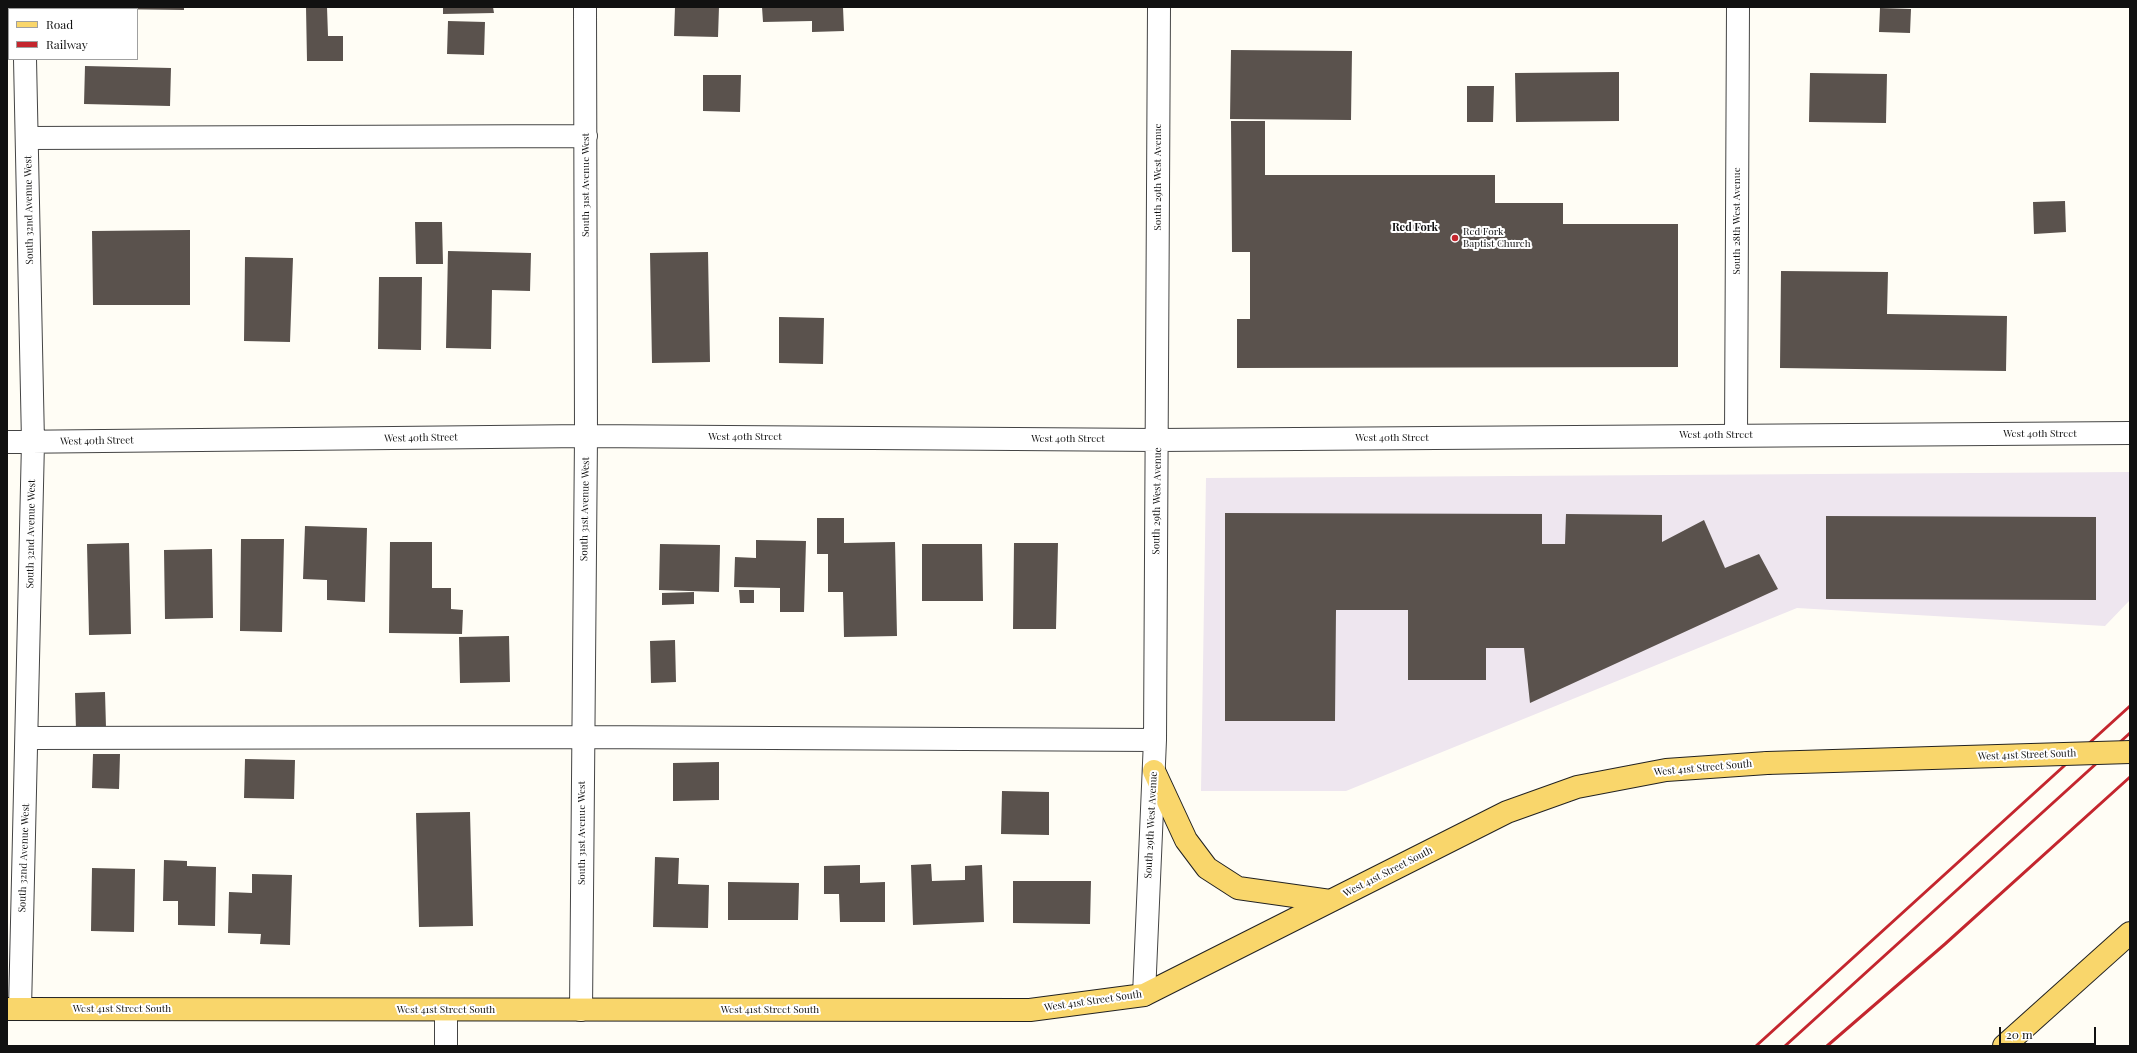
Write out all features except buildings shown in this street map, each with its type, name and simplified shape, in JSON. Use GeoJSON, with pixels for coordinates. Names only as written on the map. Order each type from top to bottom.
{"type":"FeatureCollection","features":[{"type":"Feature","properties":{"kind":"main road","name":"West 41st Street South"},"geometry":{"type":"LineString","coordinates":[[13,1009],[1030,1010],[1144,995],[1507,812],[1577,787],[1666,770],[1767,763],[2130,752]]}},
{"type":"Feature","properties":{"kind":"main road"},"geometry":{"type":"LineString","coordinates":[[1154,771],[1186,840],[1207,868],[1238,888],[1330,901]]}},
{"type":"Feature","properties":{"kind":"main road"},"geometry":{"type":"LineString","coordinates":[[2004,1046],[2130,933]]}},
{"type":"Feature","properties":{"kind":"street","name":"South 31st Avenue West"},"geometry":{"type":"LineString","coordinates":[[581,1010],[582,737],[586,436],[585,7]]}},
{"type":"Feature","properties":{"kind":"street","name":"South 29th West Avenue"},"geometry":{"type":"LineString","coordinates":[[1144,995],[1155,740],[1158,440],[1159,7]]}},
{"type":"Feature","properties":{"kind":"street","name":"South 28th West Avenue"},"geometry":{"type":"LineString","coordinates":[[1736,435],[1738,7]]}},
{"type":"Feature","properties":{"kind":"street","name":"South 32nd Avenue West"},"geometry":{"type":"LineString","coordinates":[[13,1009],[27,738],[33,442],[28,138],[25,60]]}},
{"type":"Feature","properties":{"kind":"street"},"geometry":{"type":"LineString","coordinates":[[28,138],[586,136]]}},
{"type":"Feature","properties":{"kind":"street","name":"West 40th Street"},"geometry":{"type":"LineString","coordinates":[[7,442],[586,436],[1158,440],[2130,433]]}},
{"type":"Feature","properties":{"kind":"street"},"geometry":{"type":"LineString","coordinates":[[27,738],[582,737],[1155,740]]}},
{"type":"Feature","properties":{"kind":"street"},"geometry":{"type":"LineString","coordinates":[[446,1010],[446,1046]]}},
{"type":"Feature","properties":{"kind":"shaded area"},"geometry":{"type":"Polygon","coordinates":[[[2130,472],[2130,600],[2105,626],[1797,608],[1346,791],[1201,791],[1206,478],[2130,472]]]}},
{"type":"Feature","properties":{"kind":"railway"},"geometry":{"type":"LineString","coordinates":[[1756,1046],[2130,706]]}},
{"type":"Feature","properties":{"kind":"railway"},"geometry":{"type":"LineString","coordinates":[[1785,1046],[2130,733]]}},
{"type":"Feature","properties":{"kind":"railway"},"geometry":{"type":"LineString","coordinates":[[1827,1046],[1945,944],[2130,777]]}},
{"type":"Feature","properties":{"kind":"place","name":"Red Fork Baptist Church"},"geometry":{"type":"Point","coordinates":[1455,238]}},
{"type":"Feature","properties":{"kind":"district","name":"Red Fork"},"geometry":{"type":"Point","coordinates":[1415,228]}}]}
